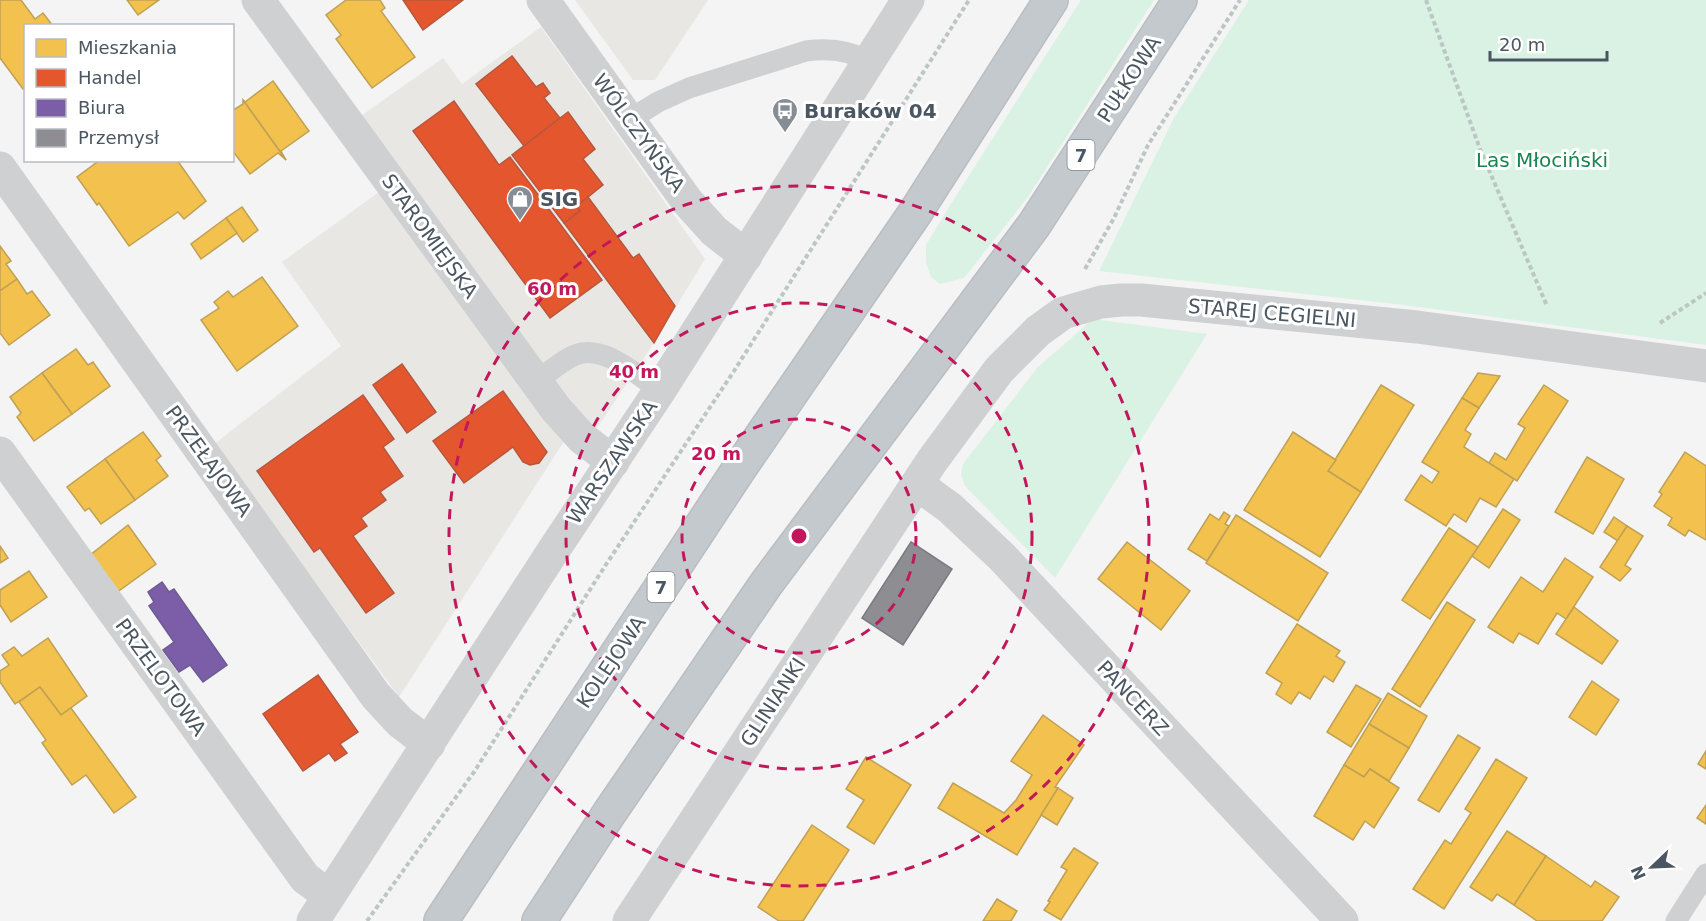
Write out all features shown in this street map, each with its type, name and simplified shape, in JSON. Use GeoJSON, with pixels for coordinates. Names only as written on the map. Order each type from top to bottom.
{"type":"FeatureCollection","features":[{"type":"Feature","properties":{"kind":"highway","name":"KOLEJOWA"},"geometry":{"type":"LineString","coordinates":[[441,921],[739,469],[885,257],[1051,0]]}},
{"type":"Feature","properties":{"kind":"highway","name":"PUŁKOWA"},"geometry":{"type":"LineString","coordinates":[[539,921],[610,812],[766,584],[1034,225],[1180,0]]}},
{"type":"Feature","properties":{"kind":"street","name":"STAROMIEJSKA"},"geometry":{"type":"LineString","coordinates":[[258,0],[568,424],[597,451],[613,462]]}},
{"type":"Feature","properties":{"kind":"street","name":"WÓLCZYŃSKA"},"geometry":{"type":"LineString","coordinates":[[543,0],[700,216],[727,242],[746,256]]}},
{"type":"Feature","properties":{"kind":"street","name":"WARSZAWSKA"},"geometry":{"type":"LineString","coordinates":[[320,908],[660,390],[908,0]]}},
{"type":"Feature","properties":{"kind":"street","name":"PRZEŁAJOWA"},"geometry":{"type":"LineString","coordinates":[[0,168],[376,696],[400,722],[429,744]]}},
{"type":"Feature","properties":{"kind":"street","name":"STAREJ CEGIELNI"},"geometry":{"type":"LineString","coordinates":[[917,484],[999,370],[1038,331],[1063,313],[1101,302],[1141,300],[1406,326],[1706,366]]}},
{"type":"Feature","properties":{"kind":"street","name":"PRZELOTOWA"},"geometry":{"type":"LineString","coordinates":[[0,453],[305,878],[320,908]]}},
{"type":"Feature","properties":{"kind":"street","name":"GLINIANKI"},"geometry":{"type":"LineString","coordinates":[[629,921],[917,484]]}},
{"type":"Feature","properties":{"kind":"street","name":"PANCERZ"},"geometry":{"type":"LineString","coordinates":[[917,484],[962,518],[1002,556],[1342,921]]}},
{"type":"Feature","properties":{"kind":"lane"},"geometry":{"type":"LineString","coordinates":[[629,120],[657,102],[673,95],[806,51],[824,49],[843,51],[869,61]]}},
{"type":"Feature","properties":{"kind":"lane"},"geometry":{"type":"LineString","coordinates":[[536,382],[573,356],[597,352],[611,358],[660,390]]}},
{"type":"Feature","properties":{"kind":"lane"},"geometry":{"type":"LineString","coordinates":[[1676,921],[1706,874]]}},
{"type":"Feature","properties":{"kind":"path"},"geometry":{"type":"LineString","coordinates":[[367,921],[478,766],[605,566],[735,372],[969,0]]}},
{"type":"Feature","properties":{"kind":"path"},"geometry":{"type":"LineString","coordinates":[[1063,313],[1057,303],[1059,296],[1081,275],[1114,218],[1148,145],[1240,0]]}},
{"type":"Feature","properties":{"kind":"path"},"geometry":{"type":"LineString","coordinates":[[1426,0],[1480,149],[1565,346]]}},
{"type":"Feature","properties":{"kind":"shaded area"},"geometry":{"type":"Polygon","coordinates":[[[575,0],[708,0],[655,80],[633,80],[575,0]]]}},
{"type":"Feature","properties":{"kind":"shaded area"},"geometry":{"type":"Polygon","coordinates":[[[541,27],[705,259],[654,343],[591,437],[358,118],[443,58],[462,84],[541,27]]]}},
{"type":"Feature","properties":{"kind":"shaded area"},"geometry":{"type":"Polygon","coordinates":[[[382,190],[565,440],[399,697],[214,444],[341,346],[282,262],[382,190]]]}},
{"type":"Feature","properties":{"kind":"green space"},"geometry":{"type":"Polygon","coordinates":[[[1081,0],[1154,0],[1028,197],[964,278],[940,284],[931,277],[926,262],[926,245],[1081,0]]]}},
{"type":"Feature","properties":{"kind":"green space","name":"Las Młociński"},"geometry":{"type":"Polygon","coordinates":[[[1249,0],[1706,0],[1706,345],[1396,304],[1099,271],[1174,118],[1249,0]]]}},
{"type":"Feature","properties":{"kind":"green space"},"geometry":{"type":"Polygon","coordinates":[[[1093,319],[1207,334],[1055,578],[965,486],[961,475],[963,464],[1037,368],[1093,319]]]}},
{"type":"Feature","properties":{"kind":"building: Mieszkania"},"geometry":{"type":"Polygon","coordinates":[[[0,0],[21,0],[35,19],[43,13],[51,24],[24,24],[24,88],[0,58],[0,0]]]}},
{"type":"Feature","properties":{"kind":"building: Mieszkania"},"geometry":{"type":"Polygon","coordinates":[[[127,0],[159,0],[138,15],[127,0]]]}},
{"type":"Feature","properties":{"kind":"building: Mieszkania"},"geometry":{"type":"Polygon","coordinates":[[[346,0],[380,0],[385,8],[381,11],[415,57],[372,88],[336,39],[341,35],[326,15],[346,0]]]}},
{"type":"Feature","properties":{"kind":"building: Mieszkania"},"geometry":{"type":"Polygon","coordinates":[[[273,81],[309,131],[281,151],[286,160],[243,100],[245,102],[273,81]]]}},
{"type":"Feature","properties":{"kind":"building: Mieszkania"},"geometry":{"type":"Polygon","coordinates":[[[243,100],[286,160],[278,153],[250,174],[234,153],[234,110],[243,104],[243,100]]]}},
{"type":"Feature","properties":{"kind":"building: Mieszkania"},"geometry":{"type":"Polygon","coordinates":[[[97,162],[178,162],[206,201],[184,219],[178,212],[129,246],[99,203],[97,205],[77,177],[97,162]]]}},
{"type":"Feature","properties":{"kind":"building: Mieszkania"},"geometry":{"type":"Polygon","coordinates":[[[242,207],[258,230],[243,242],[226,218],[242,207]]]}},
{"type":"Feature","properties":{"kind":"building: Mieszkania"},"geometry":{"type":"Polygon","coordinates":[[[226,218],[237,233],[201,259],[191,244],[226,218]]]}},
{"type":"Feature","properties":{"kind":"building: Mieszkania"},"geometry":{"type":"Polygon","coordinates":[[[0,246],[11,261],[6,264],[17,279],[0,291],[0,246]]]}},
{"type":"Feature","properties":{"kind":"building: Mieszkania"},"geometry":{"type":"Polygon","coordinates":[[[262,277],[298,326],[237,371],[201,320],[219,308],[214,302],[228,291],[233,297],[262,277]]]}},
{"type":"Feature","properties":{"kind":"building: Mieszkania"},"geometry":{"type":"Polygon","coordinates":[[[17,279],[27,294],[32,291],[50,315],[9,345],[0,333],[0,291],[17,279]]]}},
{"type":"Feature","properties":{"kind":"building: Mieszkania"},"geometry":{"type":"Polygon","coordinates":[[[76,349],[88,365],[93,362],[110,386],[72,414],[42,373],[76,349]]]}},
{"type":"Feature","properties":{"kind":"building: Mieszkania"},"geometry":{"type":"Polygon","coordinates":[[[42,373],[72,414],[34,441],[17,417],[21,413],[10,397],[42,373]]]}},
{"type":"Feature","properties":{"kind":"building: Mieszkania"},"geometry":{"type":"Polygon","coordinates":[[[1478,373],[1500,376],[1479,408],[1462,398],[1478,373]]]}},
{"type":"Feature","properties":{"kind":"building: Mieszkania"},"geometry":{"type":"Polygon","coordinates":[[[1381,385],[1414,405],[1361,492],[1328,471],[1381,385]]]}},
{"type":"Feature","properties":{"kind":"building: Mieszkania"},"geometry":{"type":"Polygon","coordinates":[[[1544,385],[1568,401],[1517,481],[1489,463],[1495,453],[1506,460],[1525,428],[1518,424],[1544,385]]]}},
{"type":"Feature","properties":{"kind":"building: Mieszkania"},"geometry":{"type":"Polygon","coordinates":[[[1462,398],[1479,408],[1465,430],[1471,434],[1464,447],[1514,479],[1496,507],[1480,498],[1466,522],[1454,514],[1446,526],[1405,500],[1421,475],[1432,483],[1439,472],[1422,462],[1462,398]]]}},
{"type":"Feature","properties":{"kind":"building: Mieszkania"},"geometry":{"type":"Polygon","coordinates":[[[143,432],[161,456],[156,460],[168,476],[135,500],[105,459],[143,432]]]}},
{"type":"Feature","properties":{"kind":"building: Mieszkania"},"geometry":{"type":"Polygon","coordinates":[[[1293,432],[1336,460],[1328,471],[1361,492],[1320,557],[1244,510],[1293,432]]]}},
{"type":"Feature","properties":{"kind":"building: Mieszkania"},"geometry":{"type":"Polygon","coordinates":[[[1685,452],[1706,466],[1706,540],[1689,530],[1685,536],[1668,525],[1672,518],[1654,506],[1662,494],[1659,492],[1685,452]]]}},
{"type":"Feature","properties":{"kind":"building: Mieszkania"},"geometry":{"type":"Polygon","coordinates":[[[1587,457],[1624,479],[1593,534],[1555,512],[1587,457]]]}},
{"type":"Feature","properties":{"kind":"building: Mieszkania"},"geometry":{"type":"Polygon","coordinates":[[[105,459],[135,500],[101,524],[89,508],[85,511],[67,487],[105,459]]]}},
{"type":"Feature","properties":{"kind":"building: Mieszkania"},"geometry":{"type":"Polygon","coordinates":[[[1503,509],[1520,520],[1489,568],[1472,556],[1503,509]]]}},
{"type":"Feature","properties":{"kind":"building: Mieszkania"},"geometry":{"type":"Polygon","coordinates":[[[1224,512],[1230,516],[1225,524],[1229,526],[1207,561],[1188,549],[1210,514],[1219,520],[1224,512]]]}},
{"type":"Feature","properties":{"kind":"building: Mieszkania"},"geometry":{"type":"Polygon","coordinates":[[[1236,515],[1328,573],[1298,621],[1206,563],[1236,515]]]}},
{"type":"Feature","properties":{"kind":"building: Mieszkania"},"geometry":{"type":"Polygon","coordinates":[[[1614,517],[1627,526],[1618,541],[1604,532],[1614,517]]]}},
{"type":"Feature","properties":{"kind":"building: Mieszkania"},"geometry":{"type":"Polygon","coordinates":[[[128,525],[156,564],[116,593],[89,556],[128,525]]]}},
{"type":"Feature","properties":{"kind":"building: Mieszkania"},"geometry":{"type":"Polygon","coordinates":[[[1627,526],[1643,536],[1625,565],[1631,569],[1620,581],[1600,567],[1627,526]]]}},
{"type":"Feature","properties":{"kind":"building: Mieszkania"},"geometry":{"type":"Polygon","coordinates":[[[1449,528],[1478,547],[1430,619],[1402,600],[1449,528]]]}},
{"type":"Feature","properties":{"kind":"building: Mieszkania"},"geometry":{"type":"Polygon","coordinates":[[[1127,542],[1190,591],[1161,630],[1098,579],[1127,542]]]}},
{"type":"Feature","properties":{"kind":"building: Mieszkania"},"geometry":{"type":"Polygon","coordinates":[[[0,546],[8,558],[0,563],[0,546]]]}},
{"type":"Feature","properties":{"kind":"building: Mieszkania"},"geometry":{"type":"Polygon","coordinates":[[[1565,558],[1593,577],[1566,619],[1557,613],[1538,644],[1519,633],[1513,643],[1488,627],[1521,577],[1543,592],[1565,558]]]}},
{"type":"Feature","properties":{"kind":"building: Mieszkania"},"geometry":{"type":"Polygon","coordinates":[[[29,571],[47,597],[11,622],[0,605],[0,590],[29,571]]]}},
{"type":"Feature","properties":{"kind":"building: Mieszkania"},"geometry":{"type":"Polygon","coordinates":[[[1447,602],[1475,620],[1420,707],[1392,689],[1447,602]]]}},
{"type":"Feature","properties":{"kind":"building: Mieszkania"},"geometry":{"type":"Polygon","coordinates":[[[1574,607],[1618,641],[1602,664],[1556,634],[1574,607]]]}},
{"type":"Feature","properties":{"kind":"building: Mieszkania"},"geometry":{"type":"Polygon","coordinates":[[[1297,624],[1340,651],[1336,656],[1345,662],[1333,682],[1324,676],[1310,699],[1299,692],[1291,704],[1276,694],[1282,683],[1266,673],[1297,624]]]}},
{"type":"Feature","properties":{"kind":"building: Mieszkania"},"geometry":{"type":"Polygon","coordinates":[[[48,638],[87,696],[61,715],[40,687],[15,704],[0,682],[0,671],[9,665],[2,655],[14,647],[22,656],[48,638]]]}},
{"type":"Feature","properties":{"kind":"building: Mieszkania"},"geometry":{"type":"Polygon","coordinates":[[[1592,681],[1619,700],[1596,735],[1569,717],[1592,681]]]}},
{"type":"Feature","properties":{"kind":"building: Mieszkania"},"geometry":{"type":"Polygon","coordinates":[[[1356,685],[1381,699],[1351,747],[1327,732],[1356,685]]]}},
{"type":"Feature","properties":{"kind":"building: Mieszkania"},"geometry":{"type":"Polygon","coordinates":[[[40,687],[61,715],[71,708],[136,797],[114,813],[86,775],[72,785],[42,743],[46,740],[19,702],[40,687]]]}},
{"type":"Feature","properties":{"kind":"building: Mieszkania"},"geometry":{"type":"Polygon","coordinates":[[[1388,693],[1427,716],[1409,748],[1369,724],[1388,693]]]}},
{"type":"Feature","properties":{"kind":"building: Mieszkania"},"geometry":{"type":"Polygon","coordinates":[[[1043,715],[1084,745],[1055,787],[1058,788],[1017,855],[938,808],[953,783],[1004,813],[1016,800],[1032,775],[1011,761],[1043,715]]]}},
{"type":"Feature","properties":{"kind":"building: Mieszkania"},"geometry":{"type":"Polygon","coordinates":[[[1369,724],[1409,748],[1389,781],[1370,769],[1364,777],[1344,765],[1369,724]]]}},
{"type":"Feature","properties":{"kind":"building: Mieszkania"},"geometry":{"type":"Polygon","coordinates":[[[1458,735],[1480,748],[1439,812],[1418,800],[1458,735]]]}},
{"type":"Feature","properties":{"kind":"building: Mieszkania"},"geometry":{"type":"Polygon","coordinates":[[[1706,751],[1706,769],[1698,764],[1706,751]]]}},
{"type":"Feature","properties":{"kind":"building: Mieszkania"},"geometry":{"type":"Polygon","coordinates":[[[866,757],[911,785],[874,844],[847,827],[864,800],[846,789],[866,757]]]}},
{"type":"Feature","properties":{"kind":"building: Mieszkania"},"geometry":{"type":"Polygon","coordinates":[[[1496,759],[1527,778],[1444,909],[1413,889],[1445,840],[1451,844],[1471,813],[1465,809],[1496,759]]]}},
{"type":"Feature","properties":{"kind":"building: Mieszkania"},"geometry":{"type":"Polygon","coordinates":[[[1344,765],[1364,777],[1370,769],[1399,788],[1374,828],[1365,821],[1353,840],[1314,816],[1344,765]]]}},
{"type":"Feature","properties":{"kind":"building: Mieszkania"},"geometry":{"type":"Polygon","coordinates":[[[1058,788],[1073,798],[1057,825],[1041,815],[1058,788]]]}},
{"type":"Feature","properties":{"kind":"building: Mieszkania"},"geometry":{"type":"Polygon","coordinates":[[[1706,805],[1706,824],[1697,818],[1706,805]]]}},
{"type":"Feature","properties":{"kind":"building: Mieszkania"},"geometry":{"type":"Polygon","coordinates":[[[812,825],[849,850],[803,921],[779,921],[758,907],[812,825]]]}},
{"type":"Feature","properties":{"kind":"building: Mieszkania"},"geometry":{"type":"Polygon","coordinates":[[[1507,831],[1546,856],[1514,905],[1497,894],[1492,901],[1470,887],[1507,831]]]}},
{"type":"Feature","properties":{"kind":"building: Mieszkania"},"geometry":{"type":"Polygon","coordinates":[[[1074,848],[1098,863],[1061,920],[1044,910],[1067,870],[1061,867],[1074,848]]]}},
{"type":"Feature","properties":{"kind":"building: Mieszkania"},"geometry":{"type":"Polygon","coordinates":[[[1546,856],[1591,887],[1595,881],[1619,897],[1602,921],[1537,921],[1514,905],[1546,856]]]}},
{"type":"Feature","properties":{"kind":"building: Mieszkania"},"geometry":{"type":"Polygon","coordinates":[[[997,899],[1017,911],[1011,921],[983,921],[997,899]]]}},
{"type":"Feature","properties":{"kind":"building: Handel"},"geometry":{"type":"Polygon","coordinates":[[[403,0],[463,0],[423,30],[403,0]]]}},
{"type":"Feature","properties":{"kind":"building: Handel"},"geometry":{"type":"Polygon","coordinates":[[[512,56],[536,87],[543,83],[550,93],[544,98],[560,118],[524,146],[476,84],[512,56]]]}},
{"type":"Feature","properties":{"kind":"building: Handel","name":"SIG"},"geometry":{"type":"Polygon","coordinates":[[[454,101],[499,165],[510,157],[602,280],[550,318],[413,131],[454,101]]]}},
{"type":"Feature","properties":{"kind":"building: Handel"},"geometry":{"type":"Polygon","coordinates":[[[568,112],[595,149],[583,159],[603,185],[577,206],[580,211],[564,223],[512,155],[568,112]]]}},
{"type":"Feature","properties":{"kind":"building: Handel"},"geometry":{"type":"Polygon","coordinates":[[[588,197],[633,258],[639,254],[675,306],[654,343],[564,223],[580,211],[577,206],[588,197]]]}},
{"type":"Feature","properties":{"kind":"building: Handel"},"geometry":{"type":"Polygon","coordinates":[[[402,364],[436,412],[407,433],[373,385],[402,364]]]}},
{"type":"Feature","properties":{"kind":"building: Handel"},"geometry":{"type":"Polygon","coordinates":[[[503,391],[547,452],[539,463],[530,465],[523,462],[513,447],[464,483],[433,441],[503,391]]]}},
{"type":"Feature","properties":{"kind":"building: Handel"},"geometry":{"type":"Polygon","coordinates":[[[363,395],[394,439],[383,447],[403,476],[380,492],[386,500],[361,518],[367,526],[353,536],[394,593],[366,613],[320,548],[314,552],[257,471],[363,395]]]}},
{"type":"Feature","properties":{"kind":"building: Handel"},"geometry":{"type":"Polygon","coordinates":[[[318,675],[358,732],[340,744],[347,753],[335,761],[329,753],[303,771],[263,714],[318,675]]]}},
{"type":"Feature","properties":{"kind":"building: Biura"},"geometry":{"type":"Polygon","coordinates":[[[162,582],[169,592],[174,589],[227,665],[203,682],[190,665],[179,672],[163,650],[174,642],[149,606],[154,602],[148,592],[162,582]]]}},
{"type":"Feature","properties":{"kind":"building: Przemysł"},"geometry":{"type":"Polygon","coordinates":[[[911,542],[952,569],[903,645],[862,618],[911,542]]]}},
{"type":"Feature","properties":{"kind":"place","name":"Buraków 04"},"geometry":{"type":"Point","coordinates":[785,134]}},
{"type":"Feature","properties":{"kind":"place","name":"SIG"},"geometry":{"type":"Point","coordinates":[520,222]}}]}
